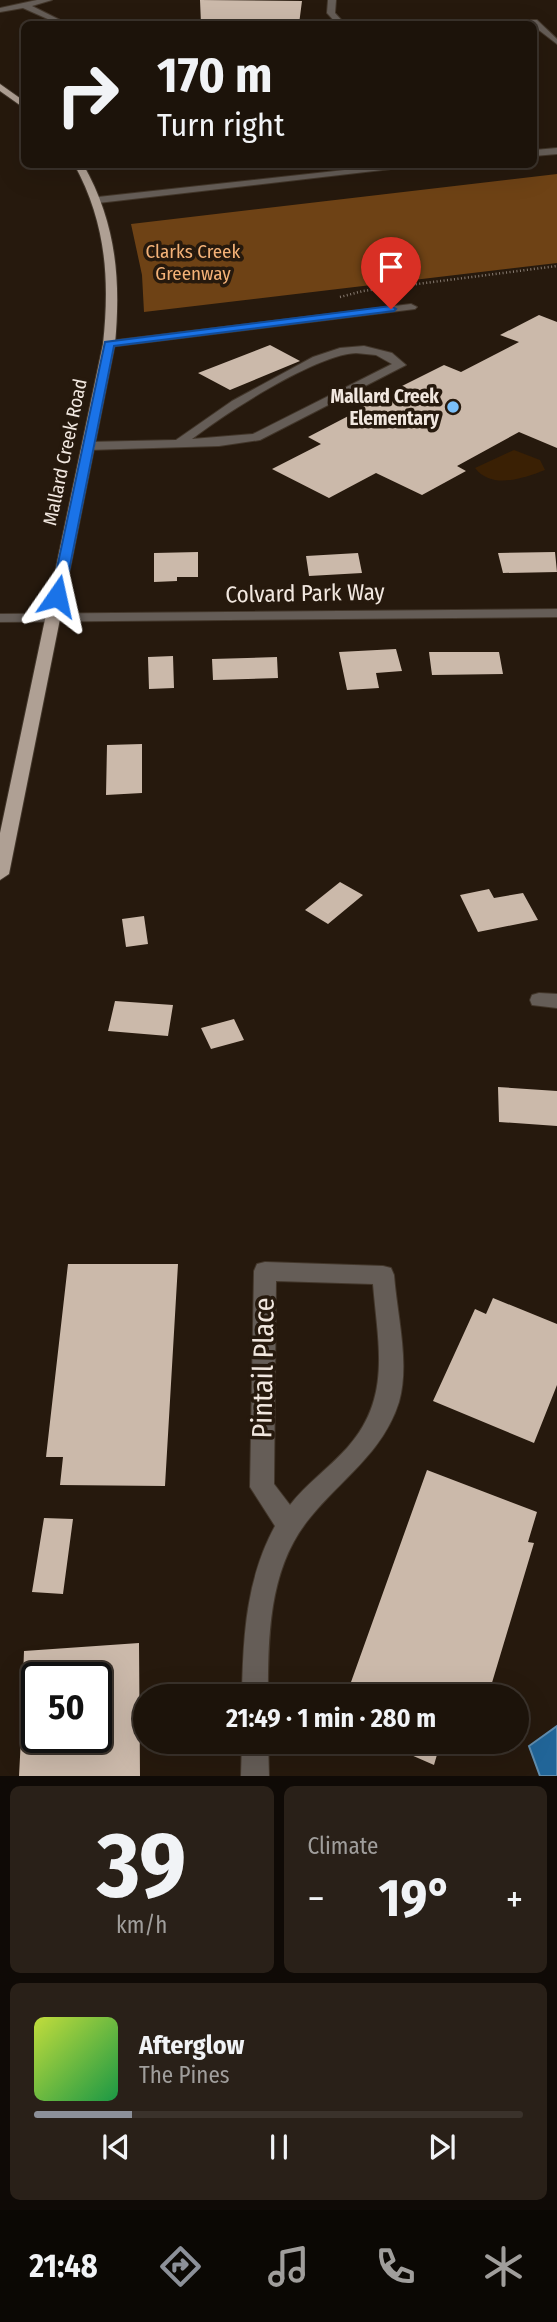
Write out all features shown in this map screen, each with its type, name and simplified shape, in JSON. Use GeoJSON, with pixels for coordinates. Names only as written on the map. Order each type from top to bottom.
{"type":"FeatureCollection","features":[{"type":"Feature","properties":{"kind":"main road"},"geometry":{"type":"LineString","coordinates":[[0,87],[21,103]]}},
{"type":"Feature","properties":{"kind":"main road","name":"Mallard Creek Road"},"geometry":{"type":"LineString","coordinates":[[1,864],[109,344],[114,274],[110,240],[98,200],[80,168]]}},
{"type":"Feature","properties":{"kind":"street"},"geometry":{"type":"LineString","coordinates":[[2,10],[48,0]]}},
{"type":"Feature","properties":{"kind":"street"},"geometry":{"type":"LineString","coordinates":[[332,0],[331,13],[338,21]]}},
{"type":"Feature","properties":{"kind":"street"},"geometry":{"type":"LineString","coordinates":[[24,5],[58,21]]}},
{"type":"Feature","properties":{"kind":"street"},"geometry":{"type":"LineString","coordinates":[[537,25],[556,42]]}},
{"type":"Feature","properties":{"kind":"street"},"geometry":{"type":"LineString","coordinates":[[545,42],[556,42]]}},
{"type":"Feature","properties":{"kind":"street"},"geometry":{"type":"LineString","coordinates":[[537,153],[557,151]]}},
{"type":"Feature","properties":{"kind":"street"},"geometry":{"type":"LineString","coordinates":[[98,200],[393,168]]}},
{"type":"Feature","properties":{"kind":"street"},"geometry":{"type":"LineString","coordinates":[[109,344],[411,307]]}},
{"type":"Feature","properties":{"kind":"street"},"geometry":{"type":"LineString","coordinates":[[88,446],[181,441],[219,442],[256,437],[400,365],[393,357],[363,348],[338,352],[263,387],[215,415],[181,441]]}},
{"type":"Feature","properties":{"kind":"street","name":"Colvard Park Way"},"geometry":{"type":"LineString","coordinates":[[0,618],[557,613]]}},
{"type":"Feature","properties":{"kind":"street","name":"Pintail Place"},"geometry":{"type":"LineString","coordinates":[[255,1684],[255,1644],[268,1568],[289,1525],[354,1460],[381,1416],[388,1399],[389,1371],[383,1275],[265,1271],[262,1487],[289,1525]]}},
{"type":"Feature","properties":{"kind":"street"},"geometry":{"type":"LineString","coordinates":[[255,1754],[255,1776]]}},
{"type":"Feature","properties":{"kind":"path"},"geometry":{"type":"LineString","coordinates":[[339,298],[363,291],[557,266]]}},
{"type":"Feature","properties":{"kind":"shaded area"},"geometry":{"type":"Polygon","coordinates":[[[514,450],[540,460],[545,470],[518,479],[499,480],[482,475],[475,468],[514,450]]]}},
{"type":"Feature","properties":{"kind":"green space","name":"Clarks Creek Greenway"},"geometry":{"type":"Polygon","coordinates":[[[557,174],[557,263],[144,312],[142,275],[131,224],[557,174]]]}},
{"type":"Feature","properties":{"kind":"water"},"geometry":{"type":"Polygon","coordinates":[[[557,1726],[557,1776],[540,1776],[529,1746],[557,1726]]]}},
{"type":"Feature","properties":{"kind":"building"},"geometry":{"type":"Polygon","coordinates":[[[200,0],[302,1],[299,21],[201,21],[200,0]]]}},
{"type":"Feature","properties":{"kind":"building","name":"Mallard Creek Elementary"},"geometry":{"type":"Polygon","coordinates":[[[539,315],[557,322],[557,448],[519,432],[457,466],[466,471],[422,495],[376,473],[329,498],[272,469],[321,444],[308,437],[358,411],[354,410],[444,365],[461,372],[519,342],[500,335],[539,315]]]}},
{"type":"Feature","properties":{"kind":"building"},"geometry":{"type":"Polygon","coordinates":[[[270,345],[300,361],[230,390],[198,373],[270,345]]]}},
{"type":"Feature","properties":{"kind":"building"},"geometry":{"type":"Polygon","coordinates":[[[198,552],[198,577],[177,577],[177,581],[154,582],[154,553],[198,552]]]}},
{"type":"Feature","properties":{"kind":"building"},"geometry":{"type":"Polygon","coordinates":[[[555,552],[557,572],[503,573],[498,553],[555,552]]]}},
{"type":"Feature","properties":{"kind":"building"},"geometry":{"type":"Polygon","coordinates":[[[358,553],[362,573],[309,576],[306,556],[358,553]]]}},
{"type":"Feature","properties":{"kind":"building"},"geometry":{"type":"Polygon","coordinates":[[[396,649],[402,671],[376,673],[379,688],[347,690],[339,652],[396,649]]]}},
{"type":"Feature","properties":{"kind":"building"},"geometry":{"type":"Polygon","coordinates":[[[429,652],[499,652],[503,674],[432,675],[429,652]]]}},
{"type":"Feature","properties":{"kind":"building"},"geometry":{"type":"Polygon","coordinates":[[[173,656],[174,688],[149,689],[148,657],[173,656]]]}},
{"type":"Feature","properties":{"kind":"building"},"geometry":{"type":"Polygon","coordinates":[[[277,657],[278,678],[213,680],[212,659],[277,657]]]}},
{"type":"Feature","properties":{"kind":"building"},"geometry":{"type":"Polygon","coordinates":[[[142,744],[142,793],[106,795],[107,745],[142,744]]]}},
{"type":"Feature","properties":{"kind":"building"},"geometry":{"type":"Polygon","coordinates":[[[340,882],[363,895],[328,924],[305,910],[340,882]]]}},
{"type":"Feature","properties":{"kind":"building"},"geometry":{"type":"Polygon","coordinates":[[[489,889],[494,898],[523,893],[538,920],[478,932],[460,895],[489,889]]]}},
{"type":"Feature","properties":{"kind":"building"},"geometry":{"type":"Polygon","coordinates":[[[144,916],[148,944],[126,947],[122,919],[144,916]]]}},
{"type":"Feature","properties":{"kind":"building"},"geometry":{"type":"Polygon","coordinates":[[[115,1001],[173,1005],[168,1036],[108,1031],[115,1001]]]}},
{"type":"Feature","properties":{"kind":"building"},"geometry":{"type":"Polygon","coordinates":[[[234,1019],[244,1040],[211,1049],[201,1028],[234,1019]]]}},
{"type":"Feature","properties":{"kind":"building"},"geometry":{"type":"Polygon","coordinates":[[[498,1087],[557,1091],[557,1126],[499,1122],[498,1087]]]}},
{"type":"Feature","properties":{"kind":"building"},"geometry":{"type":"Polygon","coordinates":[[[68,1264],[178,1264],[165,1486],[60,1485],[63,1457],[46,1457],[68,1264]]]}},
{"type":"Feature","properties":{"kind":"building"},"geometry":{"type":"Polygon","coordinates":[[[493,1298],[557,1324],[557,1385],[534,1443],[433,1401],[475,1309],[486,1314],[493,1298]]]}},
{"type":"Feature","properties":{"kind":"building"},"geometry":{"type":"Polygon","coordinates":[[[427,1470],[537,1512],[528,1542],[534,1543],[492,1684],[350,1684],[427,1470]]]}},
{"type":"Feature","properties":{"kind":"building"},"geometry":{"type":"Polygon","coordinates":[[[44,1518],[73,1519],[63,1594],[32,1592],[44,1518]]]}},
{"type":"Feature","properties":{"kind":"building"},"geometry":{"type":"Polygon","coordinates":[[[139,1643],[139,1684],[133,1684],[133,1754],[140,1754],[140,1776],[19,1776],[21,1738],[21,1753],[112,1753],[112,1662],[24,1662],[24,1651],[139,1643]]]}},
{"type":"Feature","properties":{"kind":"building"},"geometry":{"type":"Polygon","coordinates":[[[409,1754],[437,1754],[434,1765],[409,1754]]]}},
{"type":"Feature","properties":{"kind":"place","name":"Mallard Creek Elementary"},"geometry":{"type":"Point","coordinates":[453,407]}},
{"type":"Feature","properties":{"kind":"route"},"geometry":{"type":"LineString","coordinates":[[57,596],[109,344],[391,309]]}}]}
